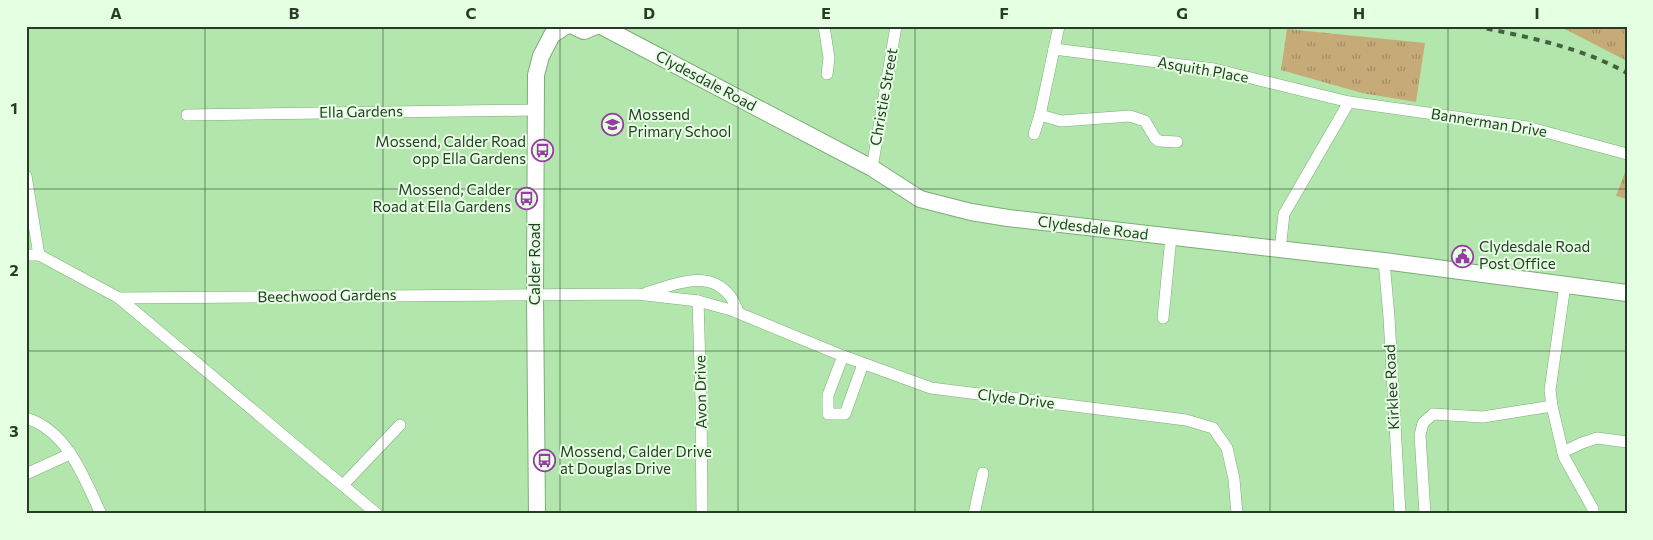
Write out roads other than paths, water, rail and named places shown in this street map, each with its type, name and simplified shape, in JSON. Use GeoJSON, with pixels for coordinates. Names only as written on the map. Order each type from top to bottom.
{"type":"FeatureCollection","features":[{"type":"Feature","properties":{"kind":"main road","name":"Calder Road"},"geometry":{"type":"LineString","coordinates":[[537,514],[535,295],[536,75],[541,56],[552,35],[566,26]]}},
{"type":"Feature","properties":{"kind":"main road"},"geometry":{"type":"LineString","coordinates":[[573,26],[584,31],[596,26]]}},
{"type":"Feature","properties":{"kind":"main road","name":"Clydesdale Road"},"geometry":{"type":"LineString","coordinates":[[601,26],[872,168],[920,199],[971,212],[1384,261],[1627,293]]}},
{"type":"Feature","properties":{"kind":"street"},"geometry":{"type":"LineString","coordinates":[[824,26],[829,58],[827,74]]}},
{"type":"Feature","properties":{"kind":"street","name":"Christie Street"},"geometry":{"type":"LineString","coordinates":[[872,168],[896,26]]}},
{"type":"Feature","properties":{"kind":"street"},"geometry":{"type":"LineString","coordinates":[[1034,134],[1040,115],[1059,26]]}},
{"type":"Feature","properties":{"kind":"street","name":"Asquith Place"},"geometry":{"type":"LineString","coordinates":[[1054,49],[1214,69],[1349,102]]}},
{"type":"Feature","properties":{"kind":"street"},"geometry":{"type":"LineString","coordinates":[[1280,250],[1284,214],[1349,102]]}},
{"type":"Feature","properties":{"kind":"street","name":"Bannerman Drive"},"geometry":{"type":"LineString","coordinates":[[1349,102],[1527,127],[1627,154]]}},
{"type":"Feature","properties":{"kind":"street","name":"Ella Gardens"},"geometry":{"type":"LineString","coordinates":[[187,115],[535,110]]}},
{"type":"Feature","properties":{"kind":"street"},"geometry":{"type":"LineString","coordinates":[[1040,115],[1061,121],[1130,116],[1145,121],[1155,138],[1159,141],[1177,142]]}},
{"type":"Feature","properties":{"kind":"street"},"geometry":{"type":"LineString","coordinates":[[26,176],[39,255],[26,255]]}},
{"type":"Feature","properties":{"kind":"street"},"geometry":{"type":"LineString","coordinates":[[1163,318],[1171,237]]}},
{"type":"Feature","properties":{"kind":"street","name":"Beechwood Gardens"},"geometry":{"type":"LineString","coordinates":[[39,255],[119,298],[377,514]]}},
{"type":"Feature","properties":{"kind":"street","name":"Kirklee Road"},"geometry":{"type":"LineString","coordinates":[[1384,261],[1400,514]]}},
{"type":"Feature","properties":{"kind":"street","name":"Clyde Drive"},"geometry":{"type":"LineString","coordinates":[[637,294],[690,281],[705,280],[720,286],[730,295],[739,313]]}},
{"type":"Feature","properties":{"kind":"street"},"geometry":{"type":"LineString","coordinates":[[1565,285],[1550,390],[1563,452],[1593,510],[1593,514]]}},
{"type":"Feature","properties":{"kind":"street","name":"Clyde Drive"},"geometry":{"type":"LineString","coordinates":[[535,295],[637,294],[698,301],[739,313],[863,364],[931,388],[1186,420],[1213,428],[1227,448],[1234,480],[1236,514]]}},
{"type":"Feature","properties":{"kind":"street","name":"Beechwood Gardens"},"geometry":{"type":"LineString","coordinates":[[119,298],[535,295]]}},
{"type":"Feature","properties":{"kind":"street","name":"Avon Drive"},"geometry":{"type":"LineString","coordinates":[[698,301],[702,514]]}},
{"type":"Feature","properties":{"kind":"street"},"geometry":{"type":"LineString","coordinates":[[843,356],[828,396],[828,414],[845,414],[863,364]]}},
{"type":"Feature","properties":{"kind":"street"},"geometry":{"type":"LineString","coordinates":[[1425,514],[1420,435],[1423,423],[1432,414],[1483,417],[1552,406]]}},
{"type":"Feature","properties":{"kind":"street"},"geometry":{"type":"LineString","coordinates":[[26,418],[33,420],[58,438],[75,458],[101,514]]}},
{"type":"Feature","properties":{"kind":"street"},"geometry":{"type":"LineString","coordinates":[[343,485],[400,425]]}},
{"type":"Feature","properties":{"kind":"street"},"geometry":{"type":"LineString","coordinates":[[1563,452],[1597,438],[1627,442]]}},
{"type":"Feature","properties":{"kind":"street"},"geometry":{"type":"LineString","coordinates":[[26,474],[70,454]]}},
{"type":"Feature","properties":{"kind":"street"},"geometry":{"type":"LineString","coordinates":[[974,514],[983,473]]}},
{"type":"Feature","properties":{"kind":"railway"},"geometry":{"type":"LineString","coordinates":[[1475,26],[1553,44],[1591,56],[1627,73]]}},
{"type":"Feature","properties":{"kind":"place","name":"Mossend Primary School"},"geometry":{"type":"Point","coordinates":[612,124]}},
{"type":"Feature","properties":{"kind":"place","name":"Mossend, Calder Road opp Ella Gardens"},"geometry":{"type":"Point","coordinates":[542,151]}},
{"type":"Feature","properties":{"kind":"place","name":"Mossend, Calder Road at Ella Gardens"},"geometry":{"type":"Point","coordinates":[527,199]}},
{"type":"Feature","properties":{"kind":"place","name":"Clydesdale Road Post Office"},"geometry":{"type":"Point","coordinates":[1463,256]}},
{"type":"Feature","properties":{"kind":"place","name":"Mossend, Calder Drive at Douglas Drive"},"geometry":{"type":"Point","coordinates":[544,461]}}]}
